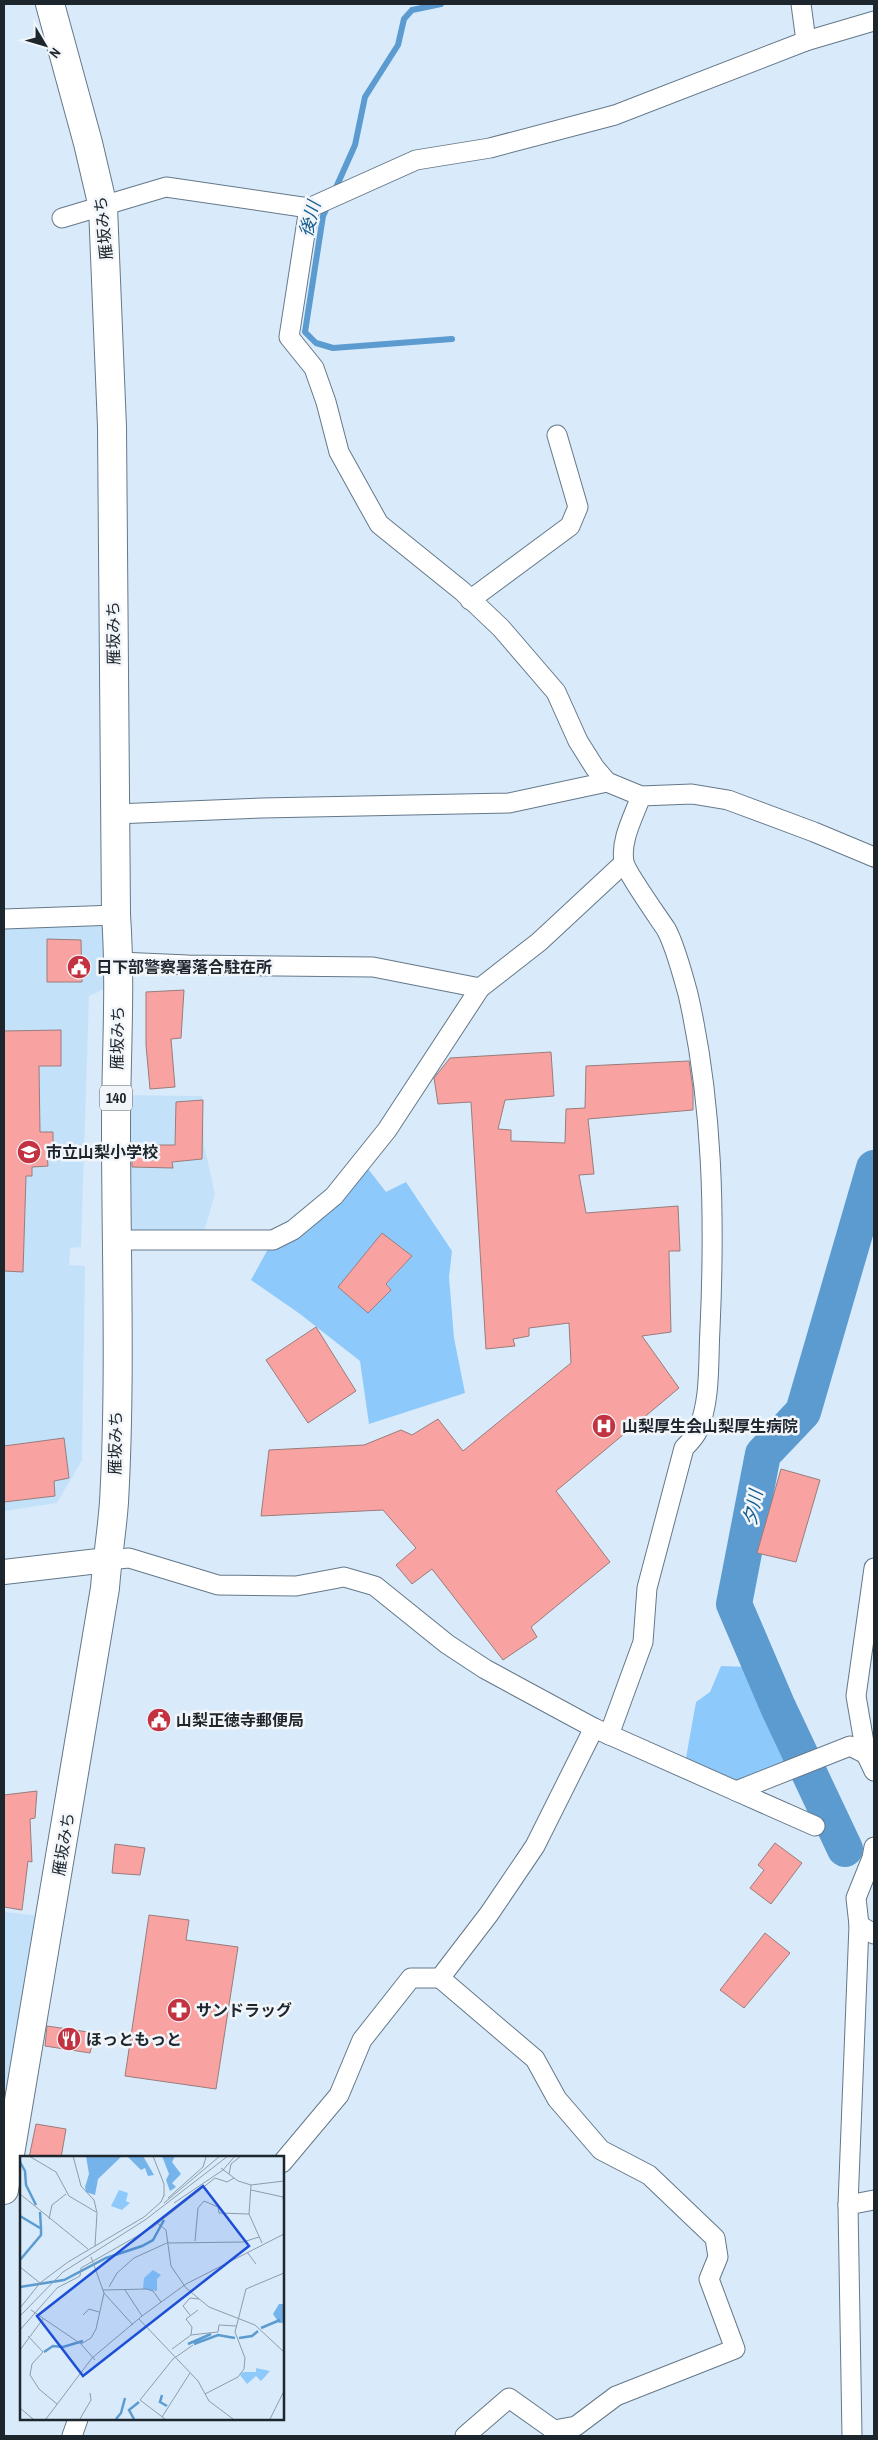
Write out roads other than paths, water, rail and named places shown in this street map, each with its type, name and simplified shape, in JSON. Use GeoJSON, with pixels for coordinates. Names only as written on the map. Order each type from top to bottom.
{"type":"FeatureCollection","features":[{"type":"Feature","properties":{"kind":"highway","name":"雁坂みち"},"geometry":{"type":"LineString","coordinates":[[4,2190],[105,1588],[114,1494],[119,962],[116,915],[112,427],[103,208],[88,143],[50,4]]}},
{"type":"Feature","properties":{"kind":"street"},"geometry":{"type":"LineString","coordinates":[[801,4],[806,42]]}},
{"type":"Feature","properties":{"kind":"street"},"geometry":{"type":"LineString","coordinates":[[62,218],[103,208],[166,187],[309,208],[416,160],[490,148],[615,115],[806,42],[874,21]]}},
{"type":"Feature","properties":{"kind":"street"},"geometry":{"type":"LineString","coordinates":[[309,208],[289,337],[314,368],[326,402],[339,452],[379,524],[501,628],[556,692],[578,741],[595,768],[607,782],[641,796],[692,794],[728,800],[874,857]]}},
{"type":"Feature","properties":{"kind":"street"},"geometry":{"type":"LineString","coordinates":[[470,600],[570,526],[578,507],[557,436]]}},
{"type":"Feature","properties":{"kind":"street"},"geometry":{"type":"LineString","coordinates":[[115,814],[509,803],[607,782]]}},
{"type":"Feature","properties":{"kind":"street"},"geometry":{"type":"LineString","coordinates":[[440,1978],[489,1914],[535,1846],[601,1732],[643,1642],[647,1588],[684,1448],[698,1431],[707,1391],[712,1214],[709,1134],[704,1077],[687,992],[667,932],[624,863],[625,840],[641,796]]}},
{"type":"Feature","properties":{"kind":"street"},"geometry":{"type":"LineString","coordinates":[[116,1240],[273,1240],[293,1230],[334,1196],[387,1130],[480,988],[539,942],[624,863]]}},
{"type":"Feature","properties":{"kind":"street"},"geometry":{"type":"LineString","coordinates":[[4,919],[116,915]]}},
{"type":"Feature","properties":{"kind":"street"},"geometry":{"type":"LineString","coordinates":[[119,962],[188,965],[372,966],[480,988]]}},
{"type":"Feature","properties":{"kind":"street"},"geometry":{"type":"LineString","coordinates":[[4,1572],[128,1558],[218,1585],[296,1586],[344,1577],[375,1586],[447,1644],[493,1673],[601,1732],[815,1826]]}},
{"type":"Feature","properties":{"kind":"street"},"geometry":{"type":"LineString","coordinates":[[874,1568],[856,1696],[866,1754],[874,1771]]}},
{"type":"Feature","properties":{"kind":"street"},"geometry":{"type":"LineString","coordinates":[[736,1791],[820,1756],[850,1746],[866,1754]]}},
{"type":"Feature","properties":{"kind":"street"},"geometry":{"type":"LineString","coordinates":[[852,2436],[848,2205],[867,1929],[856,1898],[873,1852]]}},
{"type":"Feature","properties":{"kind":"street"},"geometry":{"type":"LineString","coordinates":[[284,2161],[339,2095],[362,2040],[412,1978],[440,1978],[535,2059],[557,2099],[601,2150],[648,2175],[716,2238],[718,2257],[709,2279],[735,2349],[616,2396],[576,2426],[554,2430],[509,2398],[465,2436]]}},
{"type":"Feature","properties":{"kind":"street"},"geometry":{"type":"LineString","coordinates":[[848,2205],[874,2200]]}},
{"type":"Feature","properties":{"kind":"street"},"geometry":{"type":"LineString","coordinates":[[72,2436],[78,2420]]}},
{"type":"Feature","properties":{"kind":"waterway","name":"後川"},"geometry":{"type":"LineString","coordinates":[[334,192],[355,145],[365,97],[398,45],[404,19],[412,10],[441,4]]}},
{"type":"Feature","properties":{"kind":"waterway","name":"後川"},"geometry":{"type":"LineString","coordinates":[[328,205],[323,216],[305,332],[316,343],[333,348],[452,339]]}},
{"type":"Feature","properties":{"kind":"waterway","name":"夕川"},"geometry":{"type":"LineString","coordinates":[[845,1849],[778,1707],[734,1604],[763,1454],[803,1412],[874,1168]]}},
{"type":"Feature","properties":{"kind":"place","name":"日下部警察署落合駐在所"},"geometry":{"type":"Point","coordinates":[79,967]}},
{"type":"Feature","properties":{"kind":"place","name":"市立山梨小学校"},"geometry":{"type":"Point","coordinates":[29,1152]}},
{"type":"Feature","properties":{"kind":"place","name":"山梨厚生会山梨厚生病院"},"geometry":{"type":"Point","coordinates":[604,1426]}},
{"type":"Feature","properties":{"kind":"place","name":"山梨正徳寺郵便局"},"geometry":{"type":"Point","coordinates":[159,1720]}},
{"type":"Feature","properties":{"kind":"place","name":"サンドラッグ"},"geometry":{"type":"Point","coordinates":[179,2010]}},
{"type":"Feature","properties":{"kind":"place","name":"ほっともっと"},"geometry":{"type":"Point","coordinates":[69,2039]}}]}
